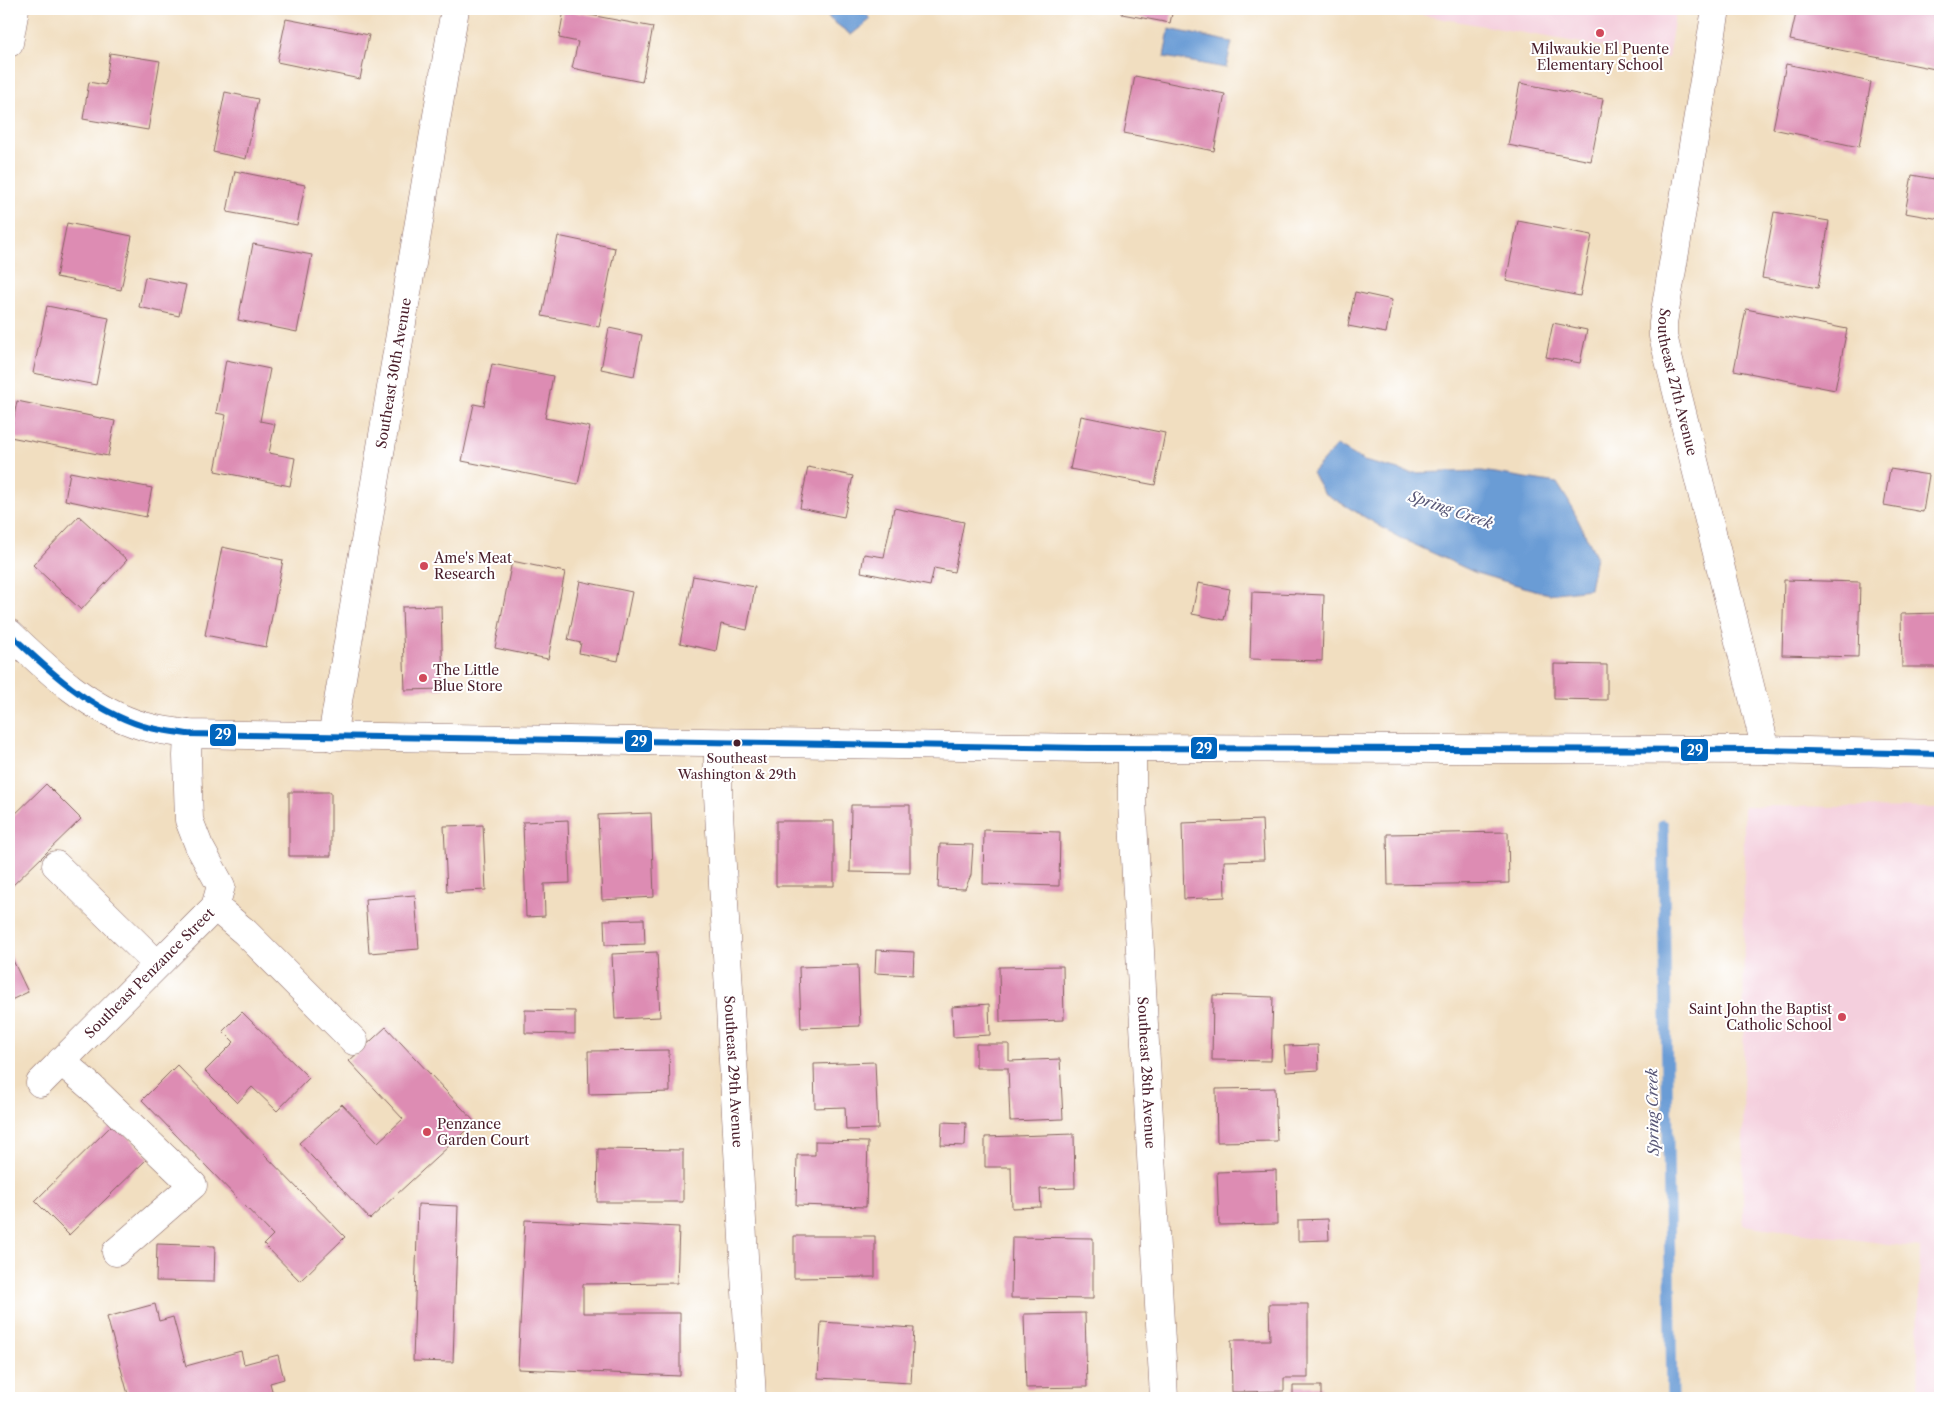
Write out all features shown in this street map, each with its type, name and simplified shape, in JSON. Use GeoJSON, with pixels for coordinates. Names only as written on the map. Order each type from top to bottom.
{"type":"FeatureCollection","features":[{"type":"Feature","properties":{"kind":"street"},"geometry":{"type":"LineString","coordinates":[[9,44],[15,9]]}},
{"type":"Feature","properties":{"kind":"street","name":"Southeast 30th Avenue"},"geometry":{"type":"LineString","coordinates":[[332,737],[454,9]]}},
{"type":"Feature","properties":{"kind":"street","name":"Southeast 27th Avenue"},"geometry":{"type":"LineString","coordinates":[[1716,9],[1664,314],[1663,336],[1766,750]]}},
{"type":"Feature","properties":{"kind":"street"},"geometry":{"type":"LineString","coordinates":[[9,633],[89,702],[112,714],[143,726],[188,734],[1132,748],[1766,750],[1940,754]]}},
{"type":"Feature","properties":{"kind":"street","name":"Southeast Penzance Street"},"geometry":{"type":"LineString","coordinates":[[40,1083],[215,907],[222,886],[199,846],[190,820],[187,756],[188,734]]}},
{"type":"Feature","properties":{"kind":"street","name":"Southeast 29th Avenue"},"geometry":{"type":"LineString","coordinates":[[718,743],[719,805],[752,1398]]}},
{"type":"Feature","properties":{"kind":"street","name":"Southeast 28th Avenue"},"geometry":{"type":"LineString","coordinates":[[1132,748],[1132,801],[1164,1398]]}},
{"type":"Feature","properties":{"kind":"street"},"geometry":{"type":"LineString","coordinates":[[56,865],[157,964]]}},
{"type":"Feature","properties":{"kind":"street"},"geometry":{"type":"LineString","coordinates":[[215,907],[245,932],[354,1041]]}},
{"type":"Feature","properties":{"kind":"street"},"geometry":{"type":"LineString","coordinates":[[61,1061],[91,1087],[192,1186],[116,1252]]}},
{"type":"Feature","properties":{"kind":"shaded area","name":"Milwaukie El Puente Elementary School"},"geometry":{"type":"Polygon","coordinates":[[[1387,9],[1676,9],[1668,58],[1387,9]]]}},
{"type":"Feature","properties":{"kind":"shaded area","name":"Saint John the Baptist Catholic School"},"geometry":{"type":"Polygon","coordinates":[[[1744,806],[1940,808],[1940,1398],[1917,1398],[1920,1248],[1743,1225],[1744,806]]]}},
{"type":"Feature","properties":{"kind":"water"},"geometry":{"type":"Polygon","coordinates":[[[824,9],[861,9],[871,19],[851,35],[830,19],[824,9]]]}},
{"type":"Feature","properties":{"kind":"water"},"geometry":{"type":"Polygon","coordinates":[[[1169,29],[1232,42],[1226,68],[1164,57],[1169,29]]]}},
{"type":"Feature","properties":{"kind":"water"},"geometry":{"type":"Polygon","coordinates":[[[1337,445],[1364,461],[1410,473],[1482,471],[1557,483],[1569,502],[1596,556],[1590,589],[1548,594],[1476,573],[1400,538],[1324,493],[1312,473],[1337,445]]]}},
{"type":"Feature","properties":{"kind":"building"},"geometry":{"type":"Polygon","coordinates":[[[1123,9],[1173,9],[1170,23],[1122,14],[1123,9]]]}},
{"type":"Feature","properties":{"kind":"building"},"geometry":{"type":"Polygon","coordinates":[[[1797,9],[1940,9],[1940,70],[1790,40],[1797,9]]]}},
{"type":"Feature","properties":{"kind":"building"},"geometry":{"type":"Polygon","coordinates":[[[564,10],[653,27],[642,82],[572,68],[578,42],[559,38],[564,10]]]}},
{"type":"Feature","properties":{"kind":"building"},"geometry":{"type":"Polygon","coordinates":[[[286,19],[369,35],[360,79],[277,62],[286,19]]]}},
{"type":"Feature","properties":{"kind":"building"},"geometry":{"type":"Polygon","coordinates":[[[110,53],[160,61],[148,130],[83,119],[89,82],[105,85],[110,53]]]}},
{"type":"Feature","properties":{"kind":"building"},"geometry":{"type":"Polygon","coordinates":[[[1786,64],[1871,82],[1859,147],[1773,129],[1786,64]]]}},
{"type":"Feature","properties":{"kind":"building"},"geometry":{"type":"Polygon","coordinates":[[[1135,76],[1225,94],[1214,151],[1124,133],[1135,76]]]}},
{"type":"Feature","properties":{"kind":"building"},"geometry":{"type":"Polygon","coordinates":[[[1520,83],[1603,99],[1591,161],[1508,145],[1520,83]]]}},
{"type":"Feature","properties":{"kind":"building"},"geometry":{"type":"Polygon","coordinates":[[[225,92],[258,99],[246,159],[213,152],[225,92]]]}},
{"type":"Feature","properties":{"kind":"building"},"geometry":{"type":"Polygon","coordinates":[[[235,171],[305,185],[297,225],[227,212],[235,171]]]}},
{"type":"Feature","properties":{"kind":"building"},"geometry":{"type":"Polygon","coordinates":[[[1912,175],[1940,180],[1940,219],[1905,213],[1912,175]]]}},
{"type":"Feature","properties":{"kind":"building"},"geometry":{"type":"Polygon","coordinates":[[[1774,212],[1829,221],[1818,288],[1762,278],[1774,212]]]}},
{"type":"Feature","properties":{"kind":"building"},"geometry":{"type":"Polygon","coordinates":[[[1518,221],[1592,235],[1580,296],[1506,281],[1518,221]]]}},
{"type":"Feature","properties":{"kind":"building"},"geometry":{"type":"Polygon","coordinates":[[[67,223],[132,236],[121,290],[56,277],[67,223]]]}},
{"type":"Feature","properties":{"kind":"building"},"geometry":{"type":"Polygon","coordinates":[[[558,236],[615,248],[599,327],[542,316],[558,236]]]}},
{"type":"Feature","properties":{"kind":"building"},"geometry":{"type":"Polygon","coordinates":[[[253,244],[312,255],[297,332],[238,320],[253,244]]]}},
{"type":"Feature","properties":{"kind":"building"},"geometry":{"type":"Polygon","coordinates":[[[145,277],[186,285],[179,316],[139,307],[145,277]]]}},
{"type":"Feature","properties":{"kind":"building"},"geometry":{"type":"Polygon","coordinates":[[[1355,292],[1392,300],[1386,333],[1348,326],[1355,292]]]}},
{"type":"Feature","properties":{"kind":"building"},"geometry":{"type":"Polygon","coordinates":[[[47,306],[109,318],[96,385],[33,373],[47,306]]]}},
{"type":"Feature","properties":{"kind":"building"},"geometry":{"type":"Polygon","coordinates":[[[1746,309],[1847,329],[1835,390],[1734,370],[1746,309]]]}},
{"type":"Feature","properties":{"kind":"building"},"geometry":{"type":"Polygon","coordinates":[[[1553,323],[1587,330],[1580,363],[1546,357],[1553,323]]]}},
{"type":"Feature","properties":{"kind":"building"},"geometry":{"type":"Polygon","coordinates":[[[609,328],[642,335],[634,376],[601,369],[609,328]]]}},
{"type":"Feature","properties":{"kind":"building"},"geometry":{"type":"Polygon","coordinates":[[[226,360],[270,369],[260,421],[275,424],[269,453],[295,458],[290,486],[215,471],[226,415],[216,413],[226,360]]]}},
{"type":"Feature","properties":{"kind":"building"},"geometry":{"type":"Polygon","coordinates":[[[492,364],[553,376],[545,418],[590,427],[578,484],[462,461],[474,404],[484,406],[492,364]]]}},
{"type":"Feature","properties":{"kind":"building"},"geometry":{"type":"Polygon","coordinates":[[[17,401],[115,421],[108,456],[10,437],[17,401]]]}},
{"type":"Feature","properties":{"kind":"building"},"geometry":{"type":"Polygon","coordinates":[[[1081,416],[1165,433],[1155,485],[1070,469],[1081,416]]]}},
{"type":"Feature","properties":{"kind":"building"},"geometry":{"type":"Polygon","coordinates":[[[808,467],[853,476],[844,517],[800,508],[808,467]]]}},
{"type":"Feature","properties":{"kind":"building"},"geometry":{"type":"Polygon","coordinates":[[[1890,469],[1929,475],[1923,512],[1884,505],[1890,469]]]}},
{"type":"Feature","properties":{"kind":"building"},"geometry":{"type":"Polygon","coordinates":[[[70,472],[152,488],[146,517],[65,500],[70,472]]]}},
{"type":"Feature","properties":{"kind":"building"},"geometry":{"type":"Polygon","coordinates":[[[894,508],[964,522],[954,572],[934,568],[930,586],[861,572],[864,554],[884,557],[894,508]]]}},
{"type":"Feature","properties":{"kind":"building"},"geometry":{"type":"Polygon","coordinates":[[[79,516],[127,560],[81,610],[33,565],[79,516]]]}},
{"type":"Feature","properties":{"kind":"building"},"geometry":{"type":"Polygon","coordinates":[[[222,547],[283,560],[266,647],[205,635],[222,547]]]}},
{"type":"Feature","properties":{"kind":"building"},"geometry":{"type":"Polygon","coordinates":[[[512,561],[565,572],[548,659],[495,648],[512,561]]]}},
{"type":"Feature","properties":{"kind":"building"},"geometry":{"type":"Polygon","coordinates":[[[693,576],[755,587],[747,630],[721,624],[716,651],[680,643],[693,576]]]}},
{"type":"Feature","properties":{"kind":"building"},"geometry":{"type":"Polygon","coordinates":[[[1784,580],[1860,582],[1858,657],[1782,655],[1784,580]]]}},
{"type":"Feature","properties":{"kind":"building"},"geometry":{"type":"Polygon","coordinates":[[[580,581],[632,592],[618,661],[579,653],[581,643],[568,640],[580,581]]]}},
{"type":"Feature","properties":{"kind":"building"},"geometry":{"type":"Polygon","coordinates":[[[1198,583],[1230,589],[1224,620],[1192,614],[1198,583]]]}},
{"type":"Feature","properties":{"kind":"building"},"geometry":{"type":"Polygon","coordinates":[[[1252,592],[1324,595],[1322,661],[1250,659],[1252,592]]]}},
{"type":"Feature","properties":{"kind":"building"},"geometry":{"type":"Polygon","coordinates":[[[441,606],[443,689],[405,690],[402,607],[441,606]]]}},
{"type":"Feature","properties":{"kind":"building"},"geometry":{"type":"Polygon","coordinates":[[[1940,613],[1940,667],[1902,667],[1901,614],[1940,613]]]}},
{"type":"Feature","properties":{"kind":"building"},"geometry":{"type":"Polygon","coordinates":[[[1554,664],[1607,665],[1607,700],[1554,699],[1554,664]]]}},
{"type":"Feature","properties":{"kind":"building"},"geometry":{"type":"Polygon","coordinates":[[[46,784],[81,819],[9,889],[9,820],[46,784]]]}},
{"type":"Feature","properties":{"kind":"building"},"geometry":{"type":"Polygon","coordinates":[[[289,792],[331,792],[331,856],[289,856],[289,792]]]}},
{"type":"Feature","properties":{"kind":"building"},"geometry":{"type":"Polygon","coordinates":[[[851,805],[910,805],[910,873],[850,872],[851,805]]]}},
{"type":"Feature","properties":{"kind":"building"},"geometry":{"type":"Polygon","coordinates":[[[651,813],[654,897],[602,900],[598,815],[651,813]]]}},
{"type":"Feature","properties":{"kind":"building"},"geometry":{"type":"Polygon","coordinates":[[[568,820],[570,883],[544,884],[545,916],[526,917],[523,822],[568,820]]]}},
{"type":"Feature","properties":{"kind":"building"},"geometry":{"type":"Polygon","coordinates":[[[1262,820],[1264,860],[1224,861],[1225,897],[1184,899],[1182,823],[1262,820]]]}},
{"type":"Feature","properties":{"kind":"building"},"geometry":{"type":"Polygon","coordinates":[[[776,821],[834,821],[834,886],[776,886],[776,821]]]}},
{"type":"Feature","properties":{"kind":"building"},"geometry":{"type":"Polygon","coordinates":[[[483,825],[486,890],[447,892],[444,826],[483,825]]]}},
{"type":"Feature","properties":{"kind":"building"},"geometry":{"type":"Polygon","coordinates":[[[984,830],[1060,832],[1059,886],[983,884],[984,830]]]}},
{"type":"Feature","properties":{"kind":"building"},"geometry":{"type":"Polygon","coordinates":[[[1508,832],[1509,883],[1388,885],[1387,834],[1508,832]]]}},
{"type":"Feature","properties":{"kind":"building"},"geometry":{"type":"Polygon","coordinates":[[[940,844],[973,845],[971,875],[965,889],[938,888],[940,844]]]}},
{"type":"Feature","properties":{"kind":"building"},"geometry":{"type":"Polygon","coordinates":[[[415,895],[419,949],[369,953],[365,899],[415,895]]]}},
{"type":"Feature","properties":{"kind":"building"},"geometry":{"type":"Polygon","coordinates":[[[644,919],[645,944],[605,945],[604,920],[644,919]]]}},
{"type":"Feature","properties":{"kind":"building"},"geometry":{"type":"Polygon","coordinates":[[[876,950],[914,952],[913,975],[875,973],[876,950]]]}},
{"type":"Feature","properties":{"kind":"building"},"geometry":{"type":"Polygon","coordinates":[[[9,952],[28,992],[9,1001],[9,952]]]}},
{"type":"Feature","properties":{"kind":"building"},"geometry":{"type":"Polygon","coordinates":[[[657,952],[660,1017],[615,1019],[612,954],[657,952]]]}},
{"type":"Feature","properties":{"kind":"building"},"geometry":{"type":"Polygon","coordinates":[[[858,965],[860,1026],[801,1028],[799,967],[858,965]]]}},
{"type":"Feature","properties":{"kind":"building"},"geometry":{"type":"Polygon","coordinates":[[[1063,966],[1064,1020],[1000,1022],[999,967],[1063,966]]]}},
{"type":"Feature","properties":{"kind":"building"},"geometry":{"type":"Polygon","coordinates":[[[1213,995],[1273,997],[1271,1061],[1212,1060],[1213,995]]]}},
{"type":"Feature","properties":{"kind":"building"},"geometry":{"type":"Polygon","coordinates":[[[989,1004],[990,1035],[953,1037],[952,1007],[989,1004]]]}},
{"type":"Feature","properties":{"kind":"building"},"geometry":{"type":"Polygon","coordinates":[[[525,1010],[575,1011],[575,1034],[525,1033],[525,1010]]]}},
{"type":"Feature","properties":{"kind":"building"},"geometry":{"type":"Polygon","coordinates":[[[242,1012],[309,1078],[277,1111],[252,1087],[237,1103],[205,1071],[234,1042],[223,1031],[242,1012]]]}},
{"type":"Feature","properties":{"kind":"building","name":"Penzance Garden Court"},"geometry":{"type":"Polygon","coordinates":[[[386,1027],[475,1122],[370,1219],[299,1143],[342,1104],[378,1142],[403,1119],[349,1061],[386,1027]]]}},
{"type":"Feature","properties":{"kind":"building"},"geometry":{"type":"Polygon","coordinates":[[[976,1044],[1009,1044],[1009,1061],[1060,1059],[1063,1119],[1010,1121],[1008,1068],[976,1068],[976,1044]]]}},
{"type":"Feature","properties":{"kind":"building"},"geometry":{"type":"Polygon","coordinates":[[[1318,1045],[1319,1070],[1286,1072],[1284,1046],[1318,1045]]]}},
{"type":"Feature","properties":{"kind":"building"},"geometry":{"type":"Polygon","coordinates":[[[669,1050],[670,1092],[589,1094],[588,1051],[669,1050]]]}},
{"type":"Feature","properties":{"kind":"building"},"geometry":{"type":"Polygon","coordinates":[[[875,1062],[878,1129],[846,1130],[845,1107],[815,1108],[814,1064],[875,1062]]]}},
{"type":"Feature","properties":{"kind":"building"},"geometry":{"type":"Polygon","coordinates":[[[177,1065],[345,1237],[300,1281],[264,1244],[273,1235],[142,1100],[177,1065]]]}},
{"type":"Feature","properties":{"kind":"building"},"geometry":{"type":"Polygon","coordinates":[[[1275,1088],[1277,1141],[1217,1142],[1216,1089],[1275,1088]]]}},
{"type":"Feature","properties":{"kind":"building"},"geometry":{"type":"Polygon","coordinates":[[[942,1122],[966,1123],[965,1146],[941,1145],[942,1122]]]}},
{"type":"Feature","properties":{"kind":"building"},"geometry":{"type":"Polygon","coordinates":[[[114,1123],[148,1158],[69,1235],[35,1201],[114,1123]]]}},
{"type":"Feature","properties":{"kind":"building"},"geometry":{"type":"Polygon","coordinates":[[[1074,1134],[1075,1188],[1040,1189],[1041,1207],[1012,1208],[1011,1167],[985,1167],[985,1137],[1074,1134]]]}},
{"type":"Feature","properties":{"kind":"building"},"geometry":{"type":"Polygon","coordinates":[[[815,1141],[868,1142],[866,1207],[796,1205],[797,1155],[815,1155],[815,1141]]]}},
{"type":"Feature","properties":{"kind":"building"},"geometry":{"type":"Polygon","coordinates":[[[598,1149],[683,1150],[683,1202],[597,1202],[598,1149]]]}},
{"type":"Feature","properties":{"kind":"building"},"geometry":{"type":"Polygon","coordinates":[[[1276,1170],[1277,1224],[1219,1225],[1217,1172],[1276,1170]]]}},
{"type":"Feature","properties":{"kind":"building"},"geometry":{"type":"Polygon","coordinates":[[[418,1204],[458,1206],[453,1362],[413,1361],[418,1204]]]}},
{"type":"Feature","properties":{"kind":"building"},"geometry":{"type":"Polygon","coordinates":[[[1328,1219],[1329,1240],[1298,1241],[1298,1220],[1328,1219]]]}},
{"type":"Feature","properties":{"kind":"building"},"geometry":{"type":"Polygon","coordinates":[[[525,1220],[679,1227],[677,1283],[583,1284],[583,1313],[680,1313],[680,1376],[518,1369],[525,1220]]]}},
{"type":"Feature","properties":{"kind":"building"},"geometry":{"type":"Polygon","coordinates":[[[794,1236],[875,1236],[875,1277],[794,1278],[794,1236]]]}},
{"type":"Feature","properties":{"kind":"building"},"geometry":{"type":"Polygon","coordinates":[[[1012,1237],[1093,1238],[1093,1299],[1011,1298],[1012,1237]]]}},
{"type":"Feature","properties":{"kind":"building"},"geometry":{"type":"Polygon","coordinates":[[[157,1244],[215,1246],[214,1282],[156,1281],[157,1244]]]}},
{"type":"Feature","properties":{"kind":"building"},"geometry":{"type":"Polygon","coordinates":[[[155,1304],[159,1321],[173,1317],[186,1366],[241,1351],[244,1364],[278,1355],[284,1379],[270,1383],[274,1398],[129,1398],[107,1317],[155,1304]]]}},
{"type":"Feature","properties":{"kind":"building"},"geometry":{"type":"Polygon","coordinates":[[[1269,1304],[1308,1304],[1308,1378],[1284,1378],[1284,1391],[1232,1392],[1231,1340],[1270,1340],[1269,1304]]]}},
{"type":"Feature","properties":{"kind":"building"},"geometry":{"type":"Polygon","coordinates":[[[1085,1313],[1087,1387],[1026,1388],[1024,1314],[1085,1313]]]}},
{"type":"Feature","properties":{"kind":"building"},"geometry":{"type":"Polygon","coordinates":[[[821,1322],[914,1328],[911,1383],[818,1378],[821,1322]]]}},
{"type":"Feature","properties":{"kind":"building"},"geometry":{"type":"Polygon","coordinates":[[[1293,1386],[1321,1386],[1321,1398],[1293,1398],[1293,1386]]]}},
{"type":"Feature","properties":{"kind":"waterway","name":"Spring Creek"},"geometry":{"type":"LineString","coordinates":[[1663,825],[1672,1398]]}},
{"type":"Feature","properties":{"kind":"transit line","name":"29"},"geometry":{"type":"LineString","coordinates":[[9,633],[55,675],[105,710],[143,726],[188,734],[1088,748],[1766,750],[1940,754]]}},
{"type":"Feature","properties":{"kind":"place","name":"Milwaukie El Puente Elementary School"},"geometry":{"type":"Point","coordinates":[1600,33]}},
{"type":"Feature","properties":{"kind":"place","name":"Ame's Meat Research"},"geometry":{"type":"Point","coordinates":[424,566]}},
{"type":"Feature","properties":{"kind":"place","name":"The Little Blue Store"},"geometry":{"type":"Point","coordinates":[423,678]}},
{"type":"Feature","properties":{"kind":"place","name":"Southeast Washington & 29th"},"geometry":{"type":"Point","coordinates":[737,743]}},
{"type":"Feature","properties":{"kind":"place","name":"Saint John the Baptist Catholic School"},"geometry":{"type":"Point","coordinates":[1842,1017]}},
{"type":"Feature","properties":{"kind":"place","name":"Penzance Garden Court"},"geometry":{"type":"Point","coordinates":[427,1132]}}]}
